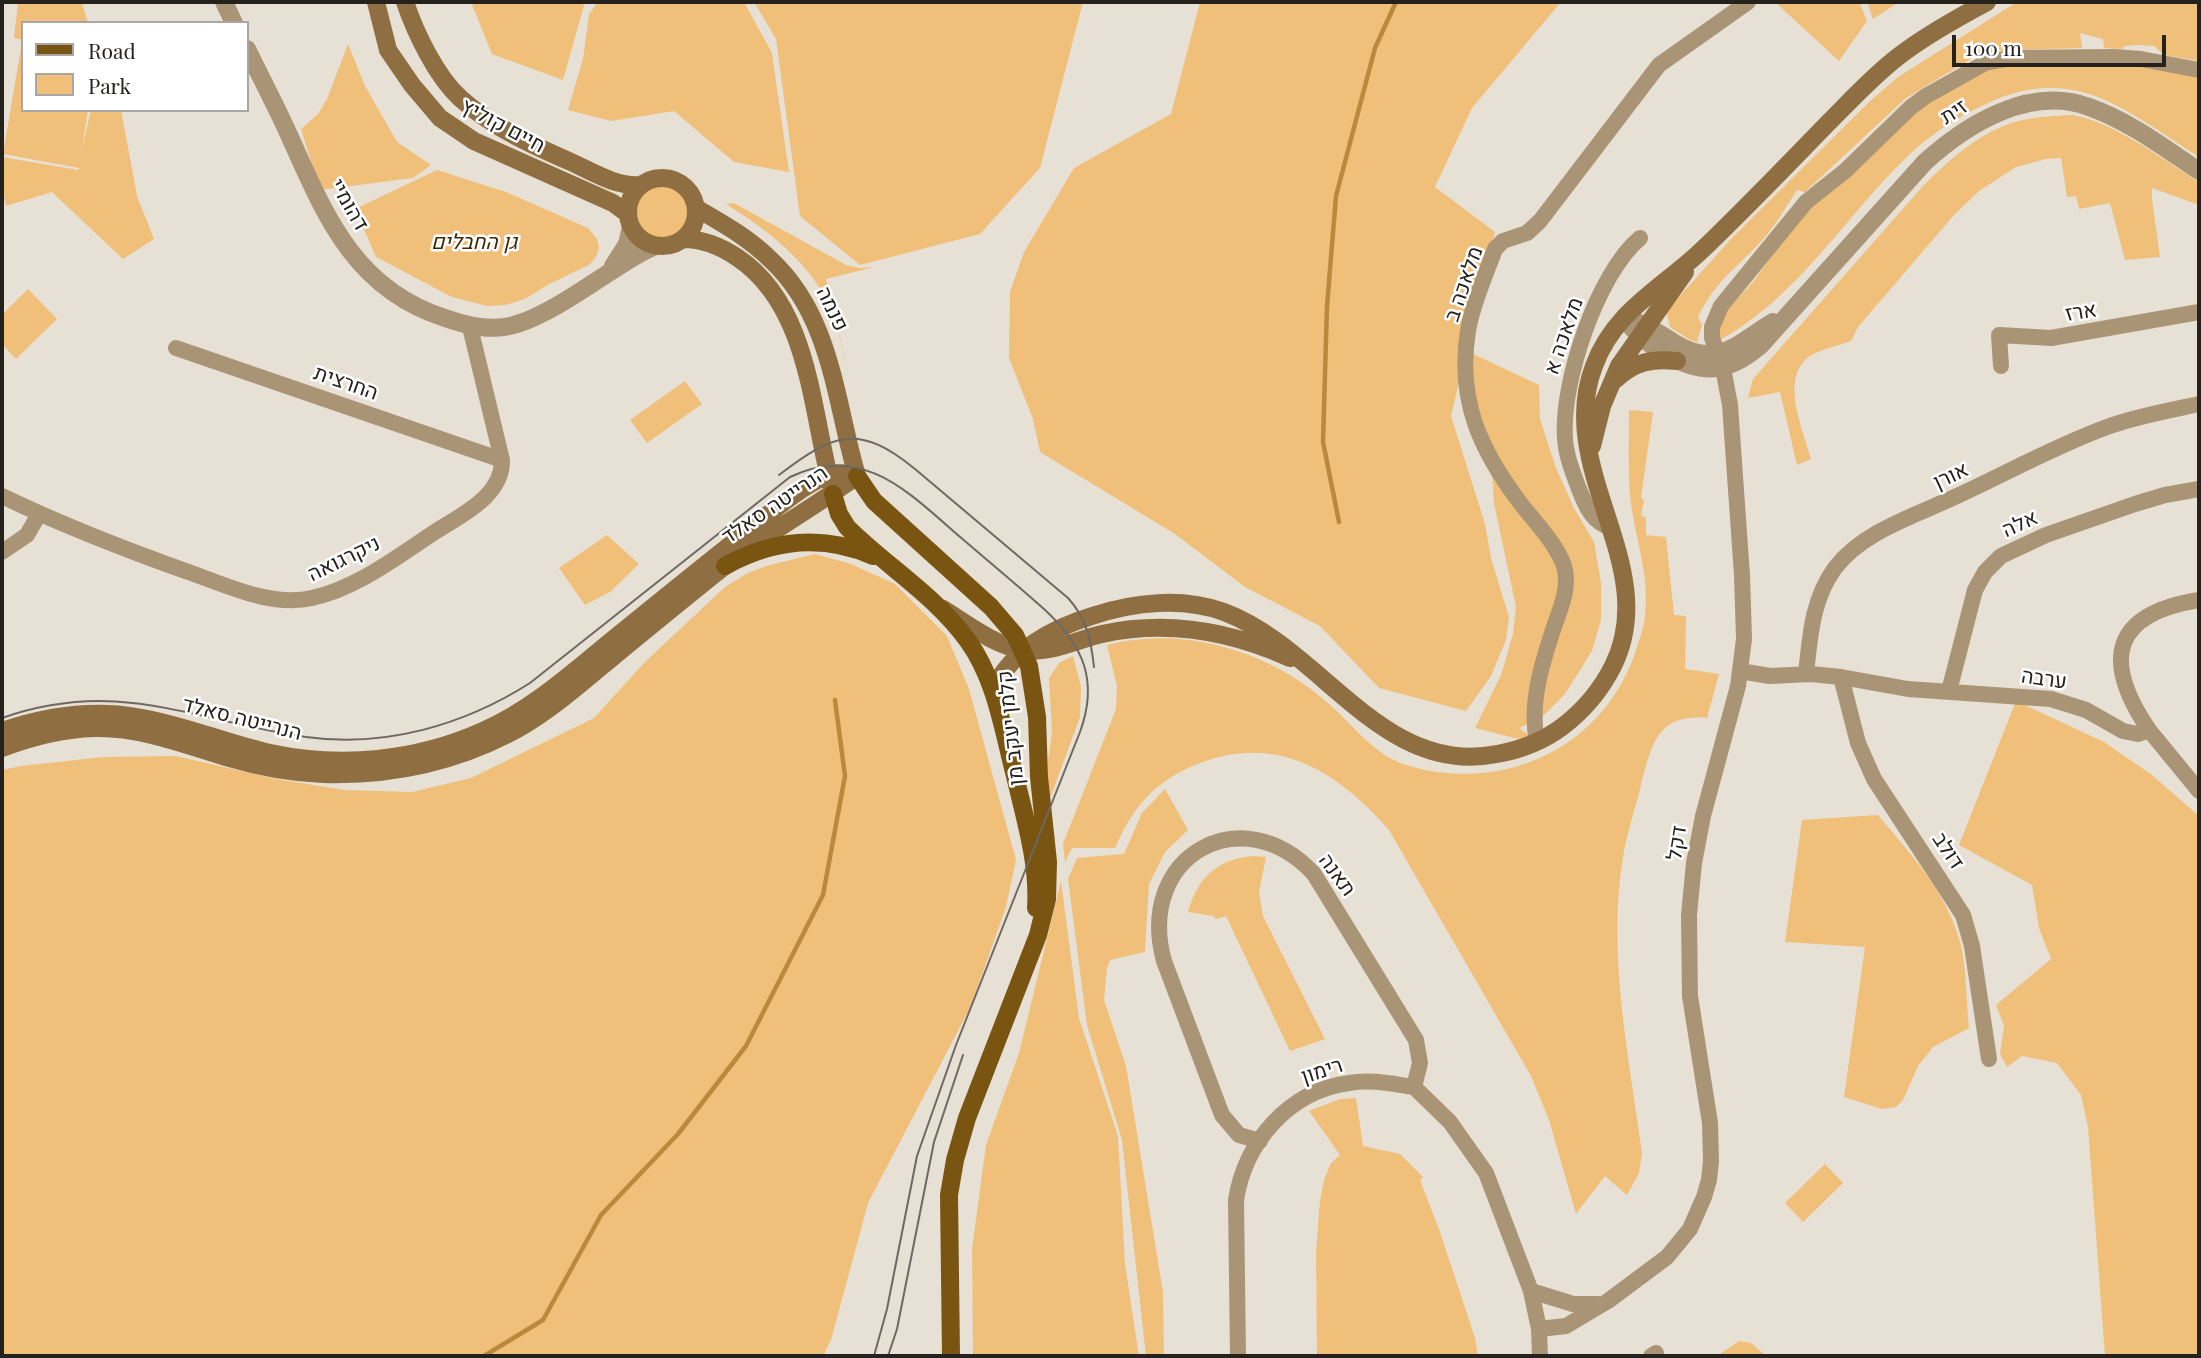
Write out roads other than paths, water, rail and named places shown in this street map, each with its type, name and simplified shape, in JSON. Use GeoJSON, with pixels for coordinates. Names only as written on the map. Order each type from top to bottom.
{"type":"FeatureCollection","features":[{"type":"Feature","properties":{"kind":"main road","name":"חיים קוליץ"},"geometry":{"type":"LineString","coordinates":[[376,2],[388,50],[412,85],[440,118],[474,141],[613,203],[629,220]]}},
{"type":"Feature","properties":{"kind":"main road","name":"חיים קוליץ"},"geometry":{"type":"LineString","coordinates":[[405,2],[413,26],[447,82],[459,97],[482,116],[526,141],[620,184],[641,186]]}},
{"type":"Feature","properties":{"kind":"main road"},"geometry":{"type":"LineString","coordinates":[[993,689],[1004,670],[1024,650],[1049,632],[1098,614],[1137,606],[1183,603],[1221,611],[1280,642],[1385,729],[1408,743],[1433,753],[1470,758],[1491,756],[1515,751],[1558,730],[1593,697],[1618,656],[1625,634],[1626,589],[1611,528],[1594,480],[1584,420],[1589,381],[1603,345],[1643,298],[1697,255],[1896,58],[1987,2]]}},
{"type":"Feature","properties":{"kind":"main road"},"geometry":{"type":"LineString","coordinates":[[657,179],[673,180],[687,189],[696,208],[694,224],[683,239],[671,245],[656,246],[641,239],[629,220],[632,196],[641,186],[657,179]]}},
{"type":"Feature","properties":{"kind":"main road","name":"פנמה"},"geometry":{"type":"LineString","coordinates":[[696,208],[765,253],[806,303],[827,353],[858,476]]}},
{"type":"Feature","properties":{"kind":"main road","name":"פנמה"},"geometry":{"type":"LineString","coordinates":[[683,239],[709,243],[734,256],[754,271],[778,299],[794,328],[801,349],[833,494]]}},
{"type":"Feature","properties":{"kind":"main road"},"geometry":{"type":"LineString","coordinates":[[1589,458],[1596,426],[1619,366],[1697,255]]}},
{"type":"Feature","properties":{"kind":"main road"},"geometry":{"type":"LineString","coordinates":[[1610,385],[1627,370],[1643,362],[1677,361]]}},
{"type":"Feature","properties":{"kind":"main road","name":"הנרייטה סאלד"},"geometry":{"type":"LineString","coordinates":[[2,731],[42,719],[105,713],[173,725],[269,752],[303,758],[353,761],[388,759],[455,742],[482,732],[536,701],[794,495],[828,474],[858,476]]}},
{"type":"Feature","properties":{"kind":"main road","name":"הנרייטה סאלד"},"geometry":{"type":"LineString","coordinates":[[2,748],[54,733],[96,728],[139,733],[275,769],[320,774],[356,774],[436,761],[478,748],[538,715],[724,566],[858,476]]}},
{"type":"Feature","properties":{"kind":"main road","name":"קלמן יעקב מן"},"geometry":{"type":"LineString","coordinates":[[858,476],[874,501],[992,607],[1016,635],[1024,650],[1037,717],[1048,883],[1044,912],[1030,957],[967,1118],[955,1160],[948,1195],[951,1356]]}},
{"type":"Feature","properties":{"kind":"main road","name":"קלמן יעקב מן"},"geometry":{"type":"LineString","coordinates":[[833,494],[839,514],[847,527],[934,604],[968,641],[993,689],[1035,872],[1036,906],[1030,957]]}},
{"type":"Feature","properties":{"kind":"main road"},"geometry":{"type":"LineString","coordinates":[[724,566],[764,549],[807,542],[848,547],[891,566]]}},
{"type":"Feature","properties":{"kind":"main road"},"geometry":{"type":"LineString","coordinates":[[934,604],[994,639],[1024,650],[1050,650],[1090,637],[1130,629],[1184,628],[1258,646],[1319,674]]}},
{"type":"Feature","properties":{"kind":"street"},"geometry":{"type":"LineString","coordinates":[[224,2],[233,21]]}},
{"type":"Feature","properties":{"kind":"street","name":"מלאכה ב"},"geometry":{"type":"LineString","coordinates":[[1537,742],[1533,724],[1538,689],[1545,654],[1564,595],[1566,572],[1563,561],[1500,476],[1485,451],[1473,418],[1466,381],[1468,330],[1495,249],[1503,241],[1527,233],[1540,221],[1644,82],[1665,59],[1748,2]]}},
{"type":"Feature","properties":{"kind":"street","name":"דהומיי"},"geometry":{"type":"LineString","coordinates":[[248,51],[324,213],[347,248],[384,286],[408,303],[470,327]]}},
{"type":"Feature","properties":{"kind":"street","name":"דקל"},"geometry":{"type":"LineString","coordinates":[[1539,1329],[1566,1326],[1607,1302],[1653,1269],[1679,1244],[1698,1214],[1709,1180],[1710,1123],[1690,996],[1689,915],[1694,863],[1703,816],[1740,671],[1744,639],[1744,596],[1730,405],[1712,338],[1721,306],[1805,202],[1845,171],[1895,121],[1926,96],[1985,63],[2010,58],[2114,57],[2152,60],[2199,70]]}},
{"type":"Feature","properties":{"kind":"street","name":"זית"},"geometry":{"type":"LineString","coordinates":[[1720,361],[1731,349],[1786,315],[1925,162],[1944,145],[1991,116],[2040,101],[2062,101],[2086,106],[2131,127],[2199,171]]}},
{"type":"Feature","properties":{"kind":"street"},"geometry":{"type":"LineString","coordinates":[[607,275],[625,247],[629,220]]}},
{"type":"Feature","properties":{"kind":"street","name":"מלאכה א"},"geometry":{"type":"LineString","coordinates":[[1611,528],[1599,524],[1581,495],[1565,442],[1566,408],[1574,363],[1610,273],[1626,249],[1640,238]]}},
{"type":"Feature","properties":{"kind":"street"},"geometry":{"type":"LineString","coordinates":[[502,460],[470,327],[509,327],[520,323],[656,246]]}},
{"type":"Feature","properties":{"kind":"street","name":"ארז"},"geometry":{"type":"LineString","coordinates":[[2001,366],[1999,335],[2052,338],[2199,312]]}},
{"type":"Feature","properties":{"kind":"street"},"geometry":{"type":"LineString","coordinates":[[1624,318],[1677,361],[1697,369],[1720,361]]}},
{"type":"Feature","properties":{"kind":"street"},"geometry":{"type":"LineString","coordinates":[[1642,330],[1692,353],[1720,361]]}},
{"type":"Feature","properties":{"kind":"street","name":"החרצית"},"geometry":{"type":"LineString","coordinates":[[176,348],[502,460]]}},
{"type":"Feature","properties":{"kind":"street","name":"אורן"},"geometry":{"type":"LineString","coordinates":[[1807,674],[1812,626],[1820,596],[1834,569],[1857,547],[1896,524],[2079,438],[2137,418],[2199,404]]}},
{"type":"Feature","properties":{"kind":"street","name":"ניקרגואה"},"geometry":{"type":"LineString","coordinates":[[2,496],[39,514],[153,560],[243,591],[273,598],[312,598],[364,577],[470,510],[489,493],[499,479],[502,460]]}},
{"type":"Feature","properties":{"kind":"street","name":"אלה"},"geometry":{"type":"LineString","coordinates":[[1950,691],[1975,590],[1985,572],[2001,556],[2046,534],[2165,495],[2199,489]]}},
{"type":"Feature","properties":{"kind":"street"},"geometry":{"type":"LineString","coordinates":[[2,552],[27,535],[39,514]]}},
{"type":"Feature","properties":{"kind":"street"},"geometry":{"type":"LineString","coordinates":[[2199,600],[2154,612],[2134,626],[2122,646],[2121,673],[2125,689],[2149,730],[2199,791]]}},
{"type":"Feature","properties":{"kind":"street","name":"ערבה"},"geometry":{"type":"LineString","coordinates":[[1740,671],[1770,676],[1807,674],[1841,677],[1908,689],[2058,701],[2086,710],[2123,731],[2138,734],[2149,730]]}},
{"type":"Feature","properties":{"kind":"street","name":"דולב"},"geometry":{"type":"LineString","coordinates":[[1841,677],[1858,743],[1874,779],[1963,915],[1972,946],[1989,1059]]}},
{"type":"Feature","properties":{"kind":"street","name":"תאנה"},"geometry":{"type":"LineString","coordinates":[[1260,1140],[1239,1135],[1222,1115],[1164,961],[1159,935],[1159,910],[1172,876],[1189,857],[1215,843],[1244,839],[1271,844],[1295,856],[1314,874],[1416,1040],[1420,1063],[1414,1087]]}},
{"type":"Feature","properties":{"kind":"street","name":"רימון"},"geometry":{"type":"LineString","coordinates":[[1260,1140],[1285,1111],[1327,1088],[1369,1081],[1414,1087]]}},
{"type":"Feature","properties":{"kind":"street"},"geometry":{"type":"LineString","coordinates":[[1414,1087],[1450,1122],[1486,1173],[1531,1291],[1539,1329],[1540,1356]]}},
{"type":"Feature","properties":{"kind":"street"},"geometry":{"type":"LineString","coordinates":[[1238,1356],[1236,1200],[1243,1168],[1260,1140]]}},
{"type":"Feature","properties":{"kind":"street"},"geometry":{"type":"LineString","coordinates":[[1531,1291],[1573,1304],[1607,1302]]}},
{"type":"Feature","properties":{"kind":"waterway"},"geometry":{"type":"LineString","coordinates":[[1339,522],[1323,442],[1327,306],[1336,196],[1375,48],[1396,2]]}},
{"type":"Feature","properties":{"kind":"waterway"},"geometry":{"type":"LineString","coordinates":[[484,1356],[543,1320],[601,1215],[678,1134],[746,1046],[823,895],[845,776],[835,700]]}},
{"type":"Feature","properties":{"kind":"tram line"},"geometry":{"type":"LineString","coordinates":[[779,475],[815,450],[846,439],[861,439],[895,454],[1068,598],[1080,614],[1087,630],[1094,667]]}},
{"type":"Feature","properties":{"kind":"tram line"},"geometry":{"type":"LineString","coordinates":[[2,718],[44,706],[83,701],[120,702],[156,706],[265,730],[336,740],[394,736],[423,730],[478,711],[530,683],[790,477],[816,468],[840,466],[862,469],[883,477],[902,489],[1058,622],[1078,650],[1084,664],[1088,696],[1080,732],[956,1045],[917,1156],[887,1309],[874,1356]]}},
{"type":"Feature","properties":{"kind":"tram line"},"geometry":{"type":"LineString","coordinates":[[888,1356],[897,1329],[934,1142],[963,1055]]}},
{"type":"Feature","properties":{"kind":"park label","name":"גן החבלים"},"geometry":{"type":"Point","coordinates":[474,242]}}]}
